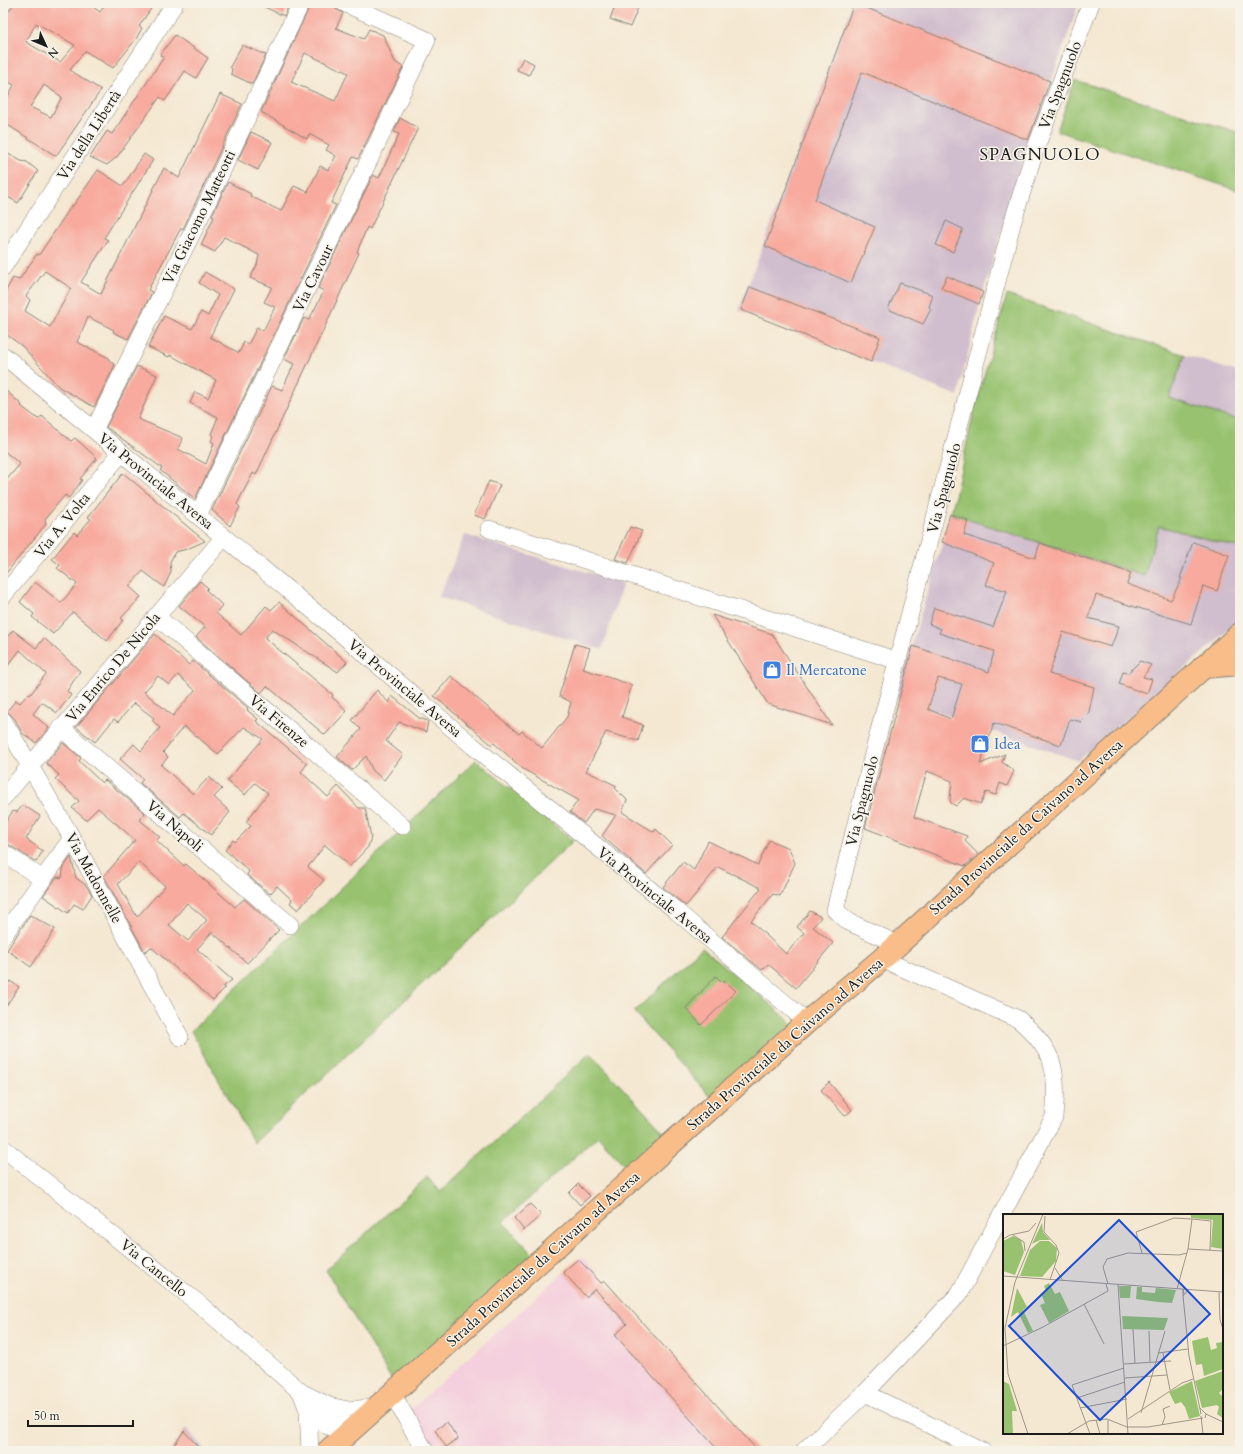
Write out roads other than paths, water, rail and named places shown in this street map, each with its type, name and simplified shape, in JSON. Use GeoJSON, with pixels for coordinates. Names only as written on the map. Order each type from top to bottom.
{"type":"FeatureCollection","features":[{"type":"Feature","properties":{"kind":"main road","name":"Strada Provinciale da Caivano ad Aversa"},"geometry":{"type":"LineString","coordinates":[[328,1451],[386,1401],[807,1022],[882,959],[1240,634]]}},
{"type":"Feature","properties":{"kind":"main road"},"geometry":{"type":"LineString","coordinates":[[1203,667],[1240,664]]}},
{"type":"Feature","properties":{"kind":"street","name":"Via della Libertà"},"geometry":{"type":"LineString","coordinates":[[3,267],[174,3]]}},
{"type":"Feature","properties":{"kind":"street","name":"Via Giacomo Matteotti"},"geometry":{"type":"LineString","coordinates":[[94,430],[205,207],[301,3]]}},
{"type":"Feature","properties":{"kind":"street","name":"Via Cavour"},"geometry":{"type":"LineString","coordinates":[[198,516],[428,40],[344,3]]}},
{"type":"Feature","properties":{"kind":"street","name":"Via Spagnuolo"},"geometry":{"type":"LineString","coordinates":[[897,944],[849,922],[835,910],[898,661],[1012,224],[1036,150],[1091,3]]}},
{"type":"Feature","properties":{"kind":"street","name":"Via Provinciale Aversa"},"geometry":{"type":"LineString","coordinates":[[3,355],[338,631],[472,746],[674,909],[807,1022]]}},
{"type":"Feature","properties":{"kind":"street","name":"Via A. Volta"},"geometry":{"type":"LineString","coordinates":[[3,596],[121,453]]}},
{"type":"Feature","properties":{"kind":"street"},"geometry":{"type":"LineString","coordinates":[[489,530],[898,661]]}},
{"type":"Feature","properties":{"kind":"street","name":"Via Enrico De Nicola"},"geometry":{"type":"LineString","coordinates":[[3,798],[224,537]]}},
{"type":"Feature","properties":{"kind":"street","name":"Via Firenze"},"geometry":{"type":"LineString","coordinates":[[156,616],[402,826]]}},
{"type":"Feature","properties":{"kind":"street","name":"Via Madonnelle"},"geometry":{"type":"LineString","coordinates":[[3,720],[72,838],[180,1037]]}},
{"type":"Feature","properties":{"kind":"street","name":"Via Napoli"},"geometry":{"type":"LineString","coordinates":[[61,728],[290,925]]}},
{"type":"Feature","properties":{"kind":"street"},"geometry":{"type":"LineString","coordinates":[[3,936],[72,838]]}},
{"type":"Feature","properties":{"kind":"street"},"geometry":{"type":"LineString","coordinates":[[3,853],[43,879]]}},
{"type":"Feature","properties":{"kind":"street"},"geometry":{"type":"LineString","coordinates":[[804,1451],[866,1393],[959,1294],[1054,1117],[1057,1090],[1051,1057],[1035,1034],[1018,1019],[882,959]]}},
{"type":"Feature","properties":{"kind":"street","name":"Via Cancello"},"geometry":{"type":"LineString","coordinates":[[3,1148],[198,1303],[301,1392]]}},
{"type":"Feature","properties":{"kind":"street"},"geometry":{"type":"LineString","coordinates":[[301,1392],[329,1406],[348,1410],[386,1401],[425,1451]]}},
{"type":"Feature","properties":{"kind":"street"},"geometry":{"type":"LineString","coordinates":[[301,1392],[308,1410],[310,1451]]}},
{"type":"Feature","properties":{"kind":"street"},"geometry":{"type":"LineString","coordinates":[[866,1393],[982,1451]]}},
{"type":"Feature","properties":{"kind":"street"},"geometry":{"type":"LineString","coordinates":[[329,1406],[349,1433]]}},
{"type":"Feature","properties":{"kind":"street"},"geometry":{"type":"LineString","coordinates":[[308,1410],[328,1426],[349,1433]]}},
{"type":"Feature","properties":{"kind":"place","name":"Il Mercatone"},"geometry":{"type":"Point","coordinates":[772,670]}},
{"type":"Feature","properties":{"kind":"place","name":"Idea"},"geometry":{"type":"Point","coordinates":[980,744]}},
{"type":"Feature","properties":{"kind":"district","name":"SPAGNUOLO"},"geometry":{"type":"Point","coordinates":[1040,154]}}]}
